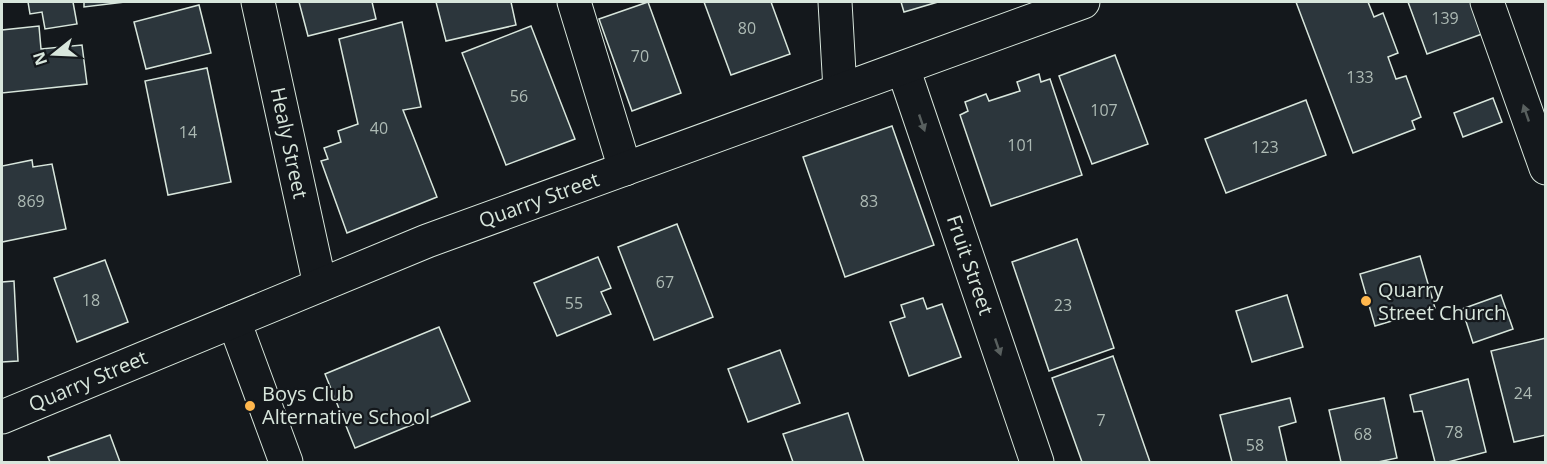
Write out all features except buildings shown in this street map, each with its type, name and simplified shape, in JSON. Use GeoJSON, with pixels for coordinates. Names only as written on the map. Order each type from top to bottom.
{"type":"FeatureCollection","features":[{"type":"Feature","properties":{"kind":"main road","name":"Healy Street"},"geometry":{"type":"LineString","coordinates":[[258,2],[320,285]]}},
{"type":"Feature","properties":{"kind":"main road"},"geometry":{"type":"LineString","coordinates":[[574,2],[625,168]]}},
{"type":"Feature","properties":{"kind":"main road"},"geometry":{"type":"LineString","coordinates":[[835,2],[840,90]]}},
{"type":"Feature","properties":{"kind":"main road","name":"Quarry Street"},"geometry":{"type":"LineString","coordinates":[[2,417],[427,241],[1083,2]]}},
{"type":"Feature","properties":{"kind":"main road"},"geometry":{"type":"LineString","coordinates":[[1487,2],[1545,168]]}},
{"type":"Feature","properties":{"kind":"main road","name":"Fruit Street"},"geometry":{"type":"LineString","coordinates":[[903,68],[1037,462]]}},
{"type":"Feature","properties":{"kind":"main road"},"geometry":{"type":"LineString","coordinates":[[234,321],[286,462]]}},
{"type":"Feature","properties":{"kind":"place","name":"Quarry Street Church"},"geometry":{"type":"Point","coordinates":[1366,301]}},
{"type":"Feature","properties":{"kind":"place","name":"Boys Club Alternative School"},"geometry":{"type":"Point","coordinates":[250,406]}}]}
